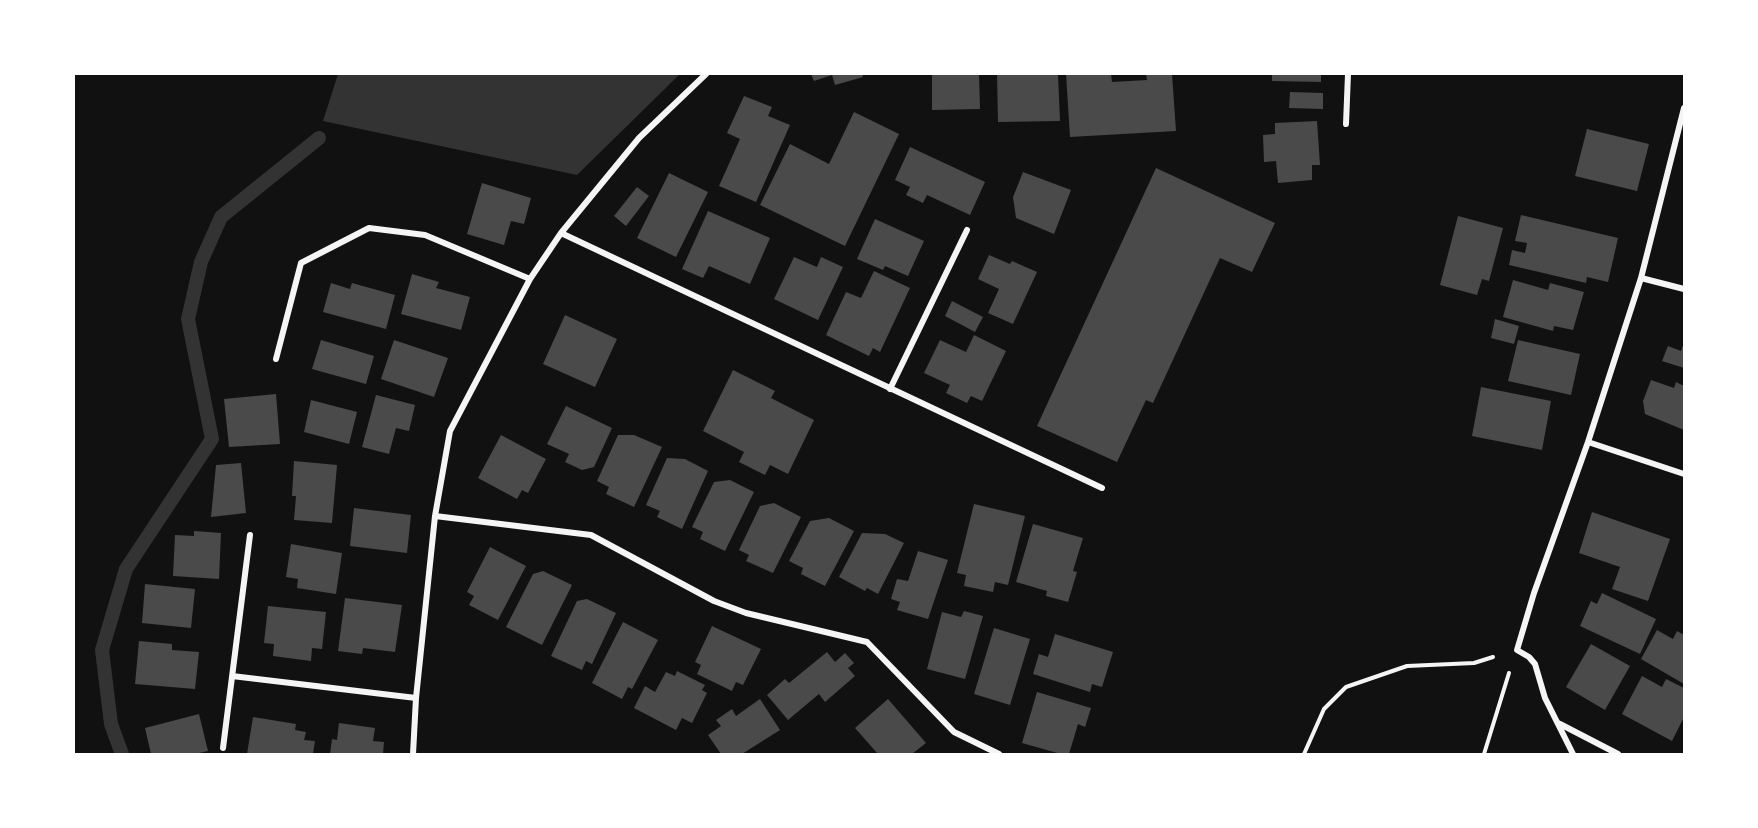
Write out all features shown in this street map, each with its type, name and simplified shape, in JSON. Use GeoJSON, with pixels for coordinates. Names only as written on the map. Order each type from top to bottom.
{"type":"FeatureCollection","features":[{"type":"Feature","properties":{"kind":"street"},"geometry":{"type":"LineString","coordinates":[[413,754],[416,698],[435,516],[450,431],[530,279],[561,233],[639,138],[706,74]]}},
{"type":"Feature","properties":{"kind":"street"},"geometry":{"type":"LineString","coordinates":[[1346,124],[1348,74]]}},
{"type":"Feature","properties":{"kind":"street"},"geometry":{"type":"LineString","coordinates":[[1573,754],[1545,698],[1535,664],[1529,657],[1517,650],[1641,278],[1684,108]]}},
{"type":"Feature","properties":{"kind":"street"},"geometry":{"type":"LineString","coordinates":[[276,358],[302,263],[369,228],[425,235],[530,279]]}},
{"type":"Feature","properties":{"kind":"street"},"geometry":{"type":"LineString","coordinates":[[890,389],[967,230]]}},
{"type":"Feature","properties":{"kind":"street"},"geometry":{"type":"LineString","coordinates":[[561,233],[1102,488]]}},
{"type":"Feature","properties":{"kind":"street"},"geometry":{"type":"LineString","coordinates":[[1641,278],[1684,290]]}},
{"type":"Feature","properties":{"kind":"street"},"geometry":{"type":"LineString","coordinates":[[1588,442],[1684,474]]}},
{"type":"Feature","properties":{"kind":"street"},"geometry":{"type":"LineString","coordinates":[[435,516],[591,535],[714,601],[746,613],[867,642],[954,732],[999,754]]}},
{"type":"Feature","properties":{"kind":"street"},"geometry":{"type":"LineString","coordinates":[[223,748],[250,535]]}},
{"type":"Feature","properties":{"kind":"street"},"geometry":{"type":"LineString","coordinates":[[232,676],[416,698]]}},
{"type":"Feature","properties":{"kind":"street"},"geometry":{"type":"LineString","coordinates":[[1559,723],[1618,754]]}},
{"type":"Feature","properties":{"kind":"path"},"geometry":{"type":"LineString","coordinates":[[1304,754],[1324,709],[1346,687],[1407,666],[1474,663],[1517,650]]}},
{"type":"Feature","properties":{"kind":"path"},"geometry":{"type":"LineString","coordinates":[[1484,754],[1517,650]]}},
{"type":"Feature","properties":{"kind":"shaded area"},"geometry":{"type":"Polygon","coordinates":[[[338,74],[680,74],[577,175],[323,121],[338,74]]]}},
{"type":"Feature","properties":{"kind":"building"},"geometry":{"type":"Polygon","coordinates":[[[811,74],[862,74],[863,77],[835,85],[832,75],[814,81],[811,74]]]}},
{"type":"Feature","properties":{"kind":"building"},"geometry":{"type":"Polygon","coordinates":[[[932,74],[979,74],[980,109],[932,110],[932,74]]]}},
{"type":"Feature","properties":{"kind":"building"},"geometry":{"type":"Polygon","coordinates":[[[997,74],[1058,74],[1060,121],[998,122],[997,74]]]}},
{"type":"Feature","properties":{"kind":"building"},"geometry":{"type":"Polygon","coordinates":[[[1066,74],[1111,74],[1112,82],[1147,80],[1146,74],[1172,74],[1176,131],[1070,137],[1066,74]]]}},
{"type":"Feature","properties":{"kind":"building"},"geometry":{"type":"Polygon","coordinates":[[[1272,74],[1321,74],[1321,82],[1272,81],[1272,74]]]}},
{"type":"Feature","properties":{"kind":"building"},"geometry":{"type":"Polygon","coordinates":[[[1290,92],[1323,93],[1323,109],[1289,108],[1290,92]]]}},
{"type":"Feature","properties":{"kind":"building"},"geometry":{"type":"Polygon","coordinates":[[[744,96],[772,107],[768,116],[790,125],[756,202],[719,186],[740,139],[727,133],[744,96]]]}},
{"type":"Feature","properties":{"kind":"building"},"geometry":{"type":"Polygon","coordinates":[[[854,112],[899,134],[845,246],[760,205],[790,144],[829,164],[854,112]]]}},
{"type":"Feature","properties":{"kind":"building"},"geometry":{"type":"Polygon","coordinates":[[[1317,121],[1320,165],[1312,165],[1312,180],[1278,183],[1276,161],[1264,162],[1263,135],[1275,134],[1275,123],[1317,121]]]}},
{"type":"Feature","properties":{"kind":"building"},"geometry":{"type":"Polygon","coordinates":[[[1587,129],[1649,144],[1637,191],[1575,176],[1587,129]]]}},
{"type":"Feature","properties":{"kind":"building"},"geometry":{"type":"Polygon","coordinates":[[[910,147],[985,182],[970,215],[927,195],[923,203],[906,195],[910,187],[895,180],[910,147]]]}},
{"type":"Feature","properties":{"kind":"building"},"geometry":{"type":"Polygon","coordinates":[[[1156,168],[1275,223],[1252,272],[1220,258],[1153,403],[1146,400],[1117,462],[1037,426],[1156,168]]]}},
{"type":"Feature","properties":{"kind":"building"},"geometry":{"type":"Polygon","coordinates":[[[1023,172],[1071,190],[1054,234],[1016,218],[1013,197],[1023,172]]]}},
{"type":"Feature","properties":{"kind":"building"},"geometry":{"type":"Polygon","coordinates":[[[669,173],[708,192],[676,257],[637,238],[669,173]]]}},
{"type":"Feature","properties":{"kind":"building"},"geometry":{"type":"Polygon","coordinates":[[[482,183],[531,198],[524,224],[511,221],[504,245],[467,234],[482,183]]]}},
{"type":"Feature","properties":{"kind":"building"},"geometry":{"type":"Polygon","coordinates":[[[637,187],[649,196],[626,226],[614,216],[637,187]]]}},
{"type":"Feature","properties":{"kind":"building"},"geometry":{"type":"Polygon","coordinates":[[[708,211],[770,238],[750,284],[709,266],[703,278],[682,269],[708,211]]]}},
{"type":"Feature","properties":{"kind":"building"},"geometry":{"type":"Polygon","coordinates":[[[1521,215],[1618,238],[1608,282],[1587,277],[1586,283],[1509,265],[1512,250],[1525,253],[1527,243],[1515,241],[1521,215]]]}},
{"type":"Feature","properties":{"kind":"building"},"geometry":{"type":"Polygon","coordinates":[[[1458,216],[1503,228],[1489,281],[1482,279],[1477,295],[1440,285],[1458,216]]]}},
{"type":"Feature","properties":{"kind":"building"},"geometry":{"type":"Polygon","coordinates":[[[875,219],[924,241],[908,276],[885,266],[883,270],[857,259],[875,219]]]}},
{"type":"Feature","properties":{"kind":"building"},"geometry":{"type":"Polygon","coordinates":[[[989,255],[1010,264],[1012,261],[1037,272],[1013,324],[988,313],[999,289],[978,279],[989,255]]]}},
{"type":"Feature","properties":{"kind":"building"},"geometry":{"type":"Polygon","coordinates":[[[794,257],[817,267],[821,257],[843,267],[818,320],[774,299],[794,257]]]}},
{"type":"Feature","properties":{"kind":"building"},"geometry":{"type":"Polygon","coordinates":[[[874,271],[910,288],[880,352],[873,348],[869,356],[826,335],[846,292],[861,298],[874,271]]]}},
{"type":"Feature","properties":{"kind":"building"},"geometry":{"type":"Polygon","coordinates":[[[412,274],[439,282],[436,288],[470,297],[461,330],[401,314],[412,274]]]}},
{"type":"Feature","properties":{"kind":"building"},"geometry":{"type":"Polygon","coordinates":[[[1513,280],[1548,290],[1550,283],[1584,292],[1573,330],[1554,326],[1553,331],[1503,317],[1513,280]]]}},
{"type":"Feature","properties":{"kind":"building"},"geometry":{"type":"Polygon","coordinates":[[[331,283],[350,289],[352,283],[395,295],[386,329],[323,312],[331,283]]]}},
{"type":"Feature","properties":{"kind":"building"},"geometry":{"type":"Polygon","coordinates":[[[952,301],[983,317],[975,332],[945,316],[952,301]]]}},
{"type":"Feature","properties":{"kind":"building"},"geometry":{"type":"Polygon","coordinates":[[[565,315],[617,339],[595,387],[543,364],[565,315]]]}},
{"type":"Feature","properties":{"kind":"building"},"geometry":{"type":"Polygon","coordinates":[[[1495,319],[1519,326],[1514,344],[1491,338],[1495,319]]]}},
{"type":"Feature","properties":{"kind":"building"},"geometry":{"type":"Polygon","coordinates":[[[974,335],[1006,351],[982,401],[971,396],[967,403],[946,393],[950,385],[924,373],[940,340],[966,352],[974,335]]]}},
{"type":"Feature","properties":{"kind":"building"},"geometry":{"type":"Polygon","coordinates":[[[321,340],[374,356],[366,384],[312,369],[321,340]]]}},
{"type":"Feature","properties":{"kind":"building"},"geometry":{"type":"Polygon","coordinates":[[[394,340],[448,358],[434,397],[381,379],[394,340]]]}},
{"type":"Feature","properties":{"kind":"building"},"geometry":{"type":"Polygon","coordinates":[[[1518,340],[1580,354],[1571,395],[1508,381],[1518,340]]]}},
{"type":"Feature","properties":{"kind":"building"},"geometry":{"type":"Polygon","coordinates":[[[1684,342],[1684,368],[1662,361],[1668,346],[1681,351],[1684,342]]]}},
{"type":"Feature","properties":{"kind":"building"},"geometry":{"type":"Polygon","coordinates":[[[733,370],[775,391],[771,398],[814,420],[788,474],[770,465],[765,475],[739,462],[744,452],[703,431],[733,370]]]}},
{"type":"Feature","properties":{"kind":"building"},"geometry":{"type":"Polygon","coordinates":[[[1651,380],[1674,388],[1676,382],[1684,386],[1684,430],[1645,414],[1643,401],[1651,380]]]}},
{"type":"Feature","properties":{"kind":"building"},"geometry":{"type":"Polygon","coordinates":[[[1481,387],[1551,401],[1542,450],[1472,436],[1481,387]]]}},
{"type":"Feature","properties":{"kind":"building"},"geometry":{"type":"Polygon","coordinates":[[[276,394],[280,444],[229,447],[224,399],[276,394]]]}},
{"type":"Feature","properties":{"kind":"building"},"geometry":{"type":"Polygon","coordinates":[[[376,395],[415,405],[409,431],[396,428],[389,454],[362,447],[376,395]]]}},
{"type":"Feature","properties":{"kind":"building"},"geometry":{"type":"Polygon","coordinates":[[[311,400],[357,412],[349,444],[304,432],[311,400]]]}},
{"type":"Feature","properties":{"kind":"building"},"geometry":{"type":"Polygon","coordinates":[[[566,406],[612,428],[594,467],[582,470],[565,462],[569,454],[547,444],[566,406]]]}},
{"type":"Feature","properties":{"kind":"building"},"geometry":{"type":"Polygon","coordinates":[[[501,435],[546,459],[528,493],[522,490],[517,499],[478,478],[501,435]]]}},
{"type":"Feature","properties":{"kind":"building"},"geometry":{"type":"Polygon","coordinates":[[[618,435],[634,435],[662,447],[634,507],[606,494],[609,487],[597,481],[618,435]]]}},
{"type":"Feature","properties":{"kind":"building"},"geometry":{"type":"Polygon","coordinates":[[[667,458],[685,459],[708,471],[682,529],[657,517],[660,511],[646,505],[667,458]]]}},
{"type":"Feature","properties":{"kind":"building"},"geometry":{"type":"Polygon","coordinates":[[[294,461],[337,465],[332,523],[294,520],[296,496],[292,496],[294,461]]]}},
{"type":"Feature","properties":{"kind":"building"},"geometry":{"type":"Polygon","coordinates":[[[241,463],[246,513],[211,517],[216,465],[241,463]]]}},
{"type":"Feature","properties":{"kind":"building"},"geometry":{"type":"Polygon","coordinates":[[[730,480],[754,492],[725,551],[700,539],[703,532],[692,527],[714,482],[730,480]]]}},
{"type":"Feature","properties":{"kind":"building"},"geometry":{"type":"Polygon","coordinates":[[[774,503],[801,517],[773,573],[746,561],[749,555],[739,550],[760,506],[774,503]]]}},
{"type":"Feature","properties":{"kind":"building"},"geometry":{"type":"Polygon","coordinates":[[[974,504],[1025,516],[1008,585],[995,582],[993,592],[964,586],[966,575],[957,573],[974,504]]]}},
{"type":"Feature","properties":{"kind":"building"},"geometry":{"type":"Polygon","coordinates":[[[354,508],[411,515],[407,553],[350,546],[354,508]]]}},
{"type":"Feature","properties":{"kind":"building"},"geometry":{"type":"Polygon","coordinates":[[[1592,512],[1670,539],[1648,601],[1612,589],[1620,567],[1579,553],[1592,512]]]}},
{"type":"Feature","properties":{"kind":"building"},"geometry":{"type":"Polygon","coordinates":[[[829,518],[854,531],[825,586],[801,574],[803,568],[789,561],[810,521],[829,518]]]}},
{"type":"Feature","properties":{"kind":"building"},"geometry":{"type":"Polygon","coordinates":[[[1033,524],[1083,538],[1073,571],[1077,572],[1068,602],[1046,596],[1047,591],[1016,582],[1033,524]]]}},
{"type":"Feature","properties":{"kind":"building"},"geometry":{"type":"Polygon","coordinates":[[[194,531],[221,533],[219,579],[173,576],[175,535],[194,536],[194,531]]]}},
{"type":"Feature","properties":{"kind":"building"},"geometry":{"type":"Polygon","coordinates":[[[862,533],[885,534],[904,543],[878,594],[867,588],[865,591],[839,577],[862,533]]]}},
{"type":"Feature","properties":{"kind":"building"},"geometry":{"type":"Polygon","coordinates":[[[291,544],[342,553],[336,594],[297,588],[298,579],[286,577],[291,544]]]}},
{"type":"Feature","properties":{"kind":"building"},"geometry":{"type":"Polygon","coordinates":[[[490,547],[526,566],[498,620],[469,605],[474,596],[467,592],[490,547]]]}},
{"type":"Feature","properties":{"kind":"building"},"geometry":{"type":"Polygon","coordinates":[[[918,551],[948,560],[928,619],[897,610],[900,602],[891,599],[897,579],[908,581],[918,551]]]}},
{"type":"Feature","properties":{"kind":"building"},"geometry":{"type":"Polygon","coordinates":[[[543,571],[572,585],[542,645],[506,627],[533,574],[543,571]]]}},
{"type":"Feature","properties":{"kind":"building"},"geometry":{"type":"Polygon","coordinates":[[[145,584],[195,589],[191,628],[142,623],[145,584]]]}},
{"type":"Feature","properties":{"kind":"building"},"geometry":{"type":"Polygon","coordinates":[[[1602,593],[1656,619],[1640,654],[1580,626],[1591,601],[1597,604],[1602,593]]]}},
{"type":"Feature","properties":{"kind":"building"},"geometry":{"type":"Polygon","coordinates":[[[345,598],[402,605],[395,652],[363,648],[362,654],[338,651],[345,598]]]}},
{"type":"Feature","properties":{"kind":"building"},"geometry":{"type":"Polygon","coordinates":[[[587,599],[616,613],[592,664],[586,661],[582,670],[551,656],[577,601],[587,599]]]}},
{"type":"Feature","properties":{"kind":"building"},"geometry":{"type":"Polygon","coordinates":[[[268,606],[326,612],[322,649],[312,648],[311,661],[273,656],[274,644],[264,643],[268,606]]]}},
{"type":"Feature","properties":{"kind":"building"},"geometry":{"type":"Polygon","coordinates":[[[964,611],[983,616],[965,679],[927,669],[942,612],[961,617],[964,611]]]}},
{"type":"Feature","properties":{"kind":"building"},"geometry":{"type":"Polygon","coordinates":[[[623,622],[658,640],[632,689],[628,687],[622,699],[592,683],[623,622]]]}},
{"type":"Feature","properties":{"kind":"building"},"geometry":{"type":"Polygon","coordinates":[[[712,626],[761,649],[743,685],[736,682],[732,691],[697,674],[701,665],[695,662],[712,626]]]}},
{"type":"Feature","properties":{"kind":"building"},"geometry":{"type":"Polygon","coordinates":[[[994,628],[1030,639],[1010,705],[974,694],[994,628]]]}},
{"type":"Feature","properties":{"kind":"building"},"geometry":{"type":"Polygon","coordinates":[[[1657,630],[1673,639],[1677,631],[1684,635],[1684,684],[1641,659],[1657,630]]]}},
{"type":"Feature","properties":{"kind":"building"},"geometry":{"type":"Polygon","coordinates":[[[1055,634],[1113,652],[1102,687],[1092,684],[1090,692],[1033,674],[1039,654],[1048,657],[1055,634]]]}},
{"type":"Feature","properties":{"kind":"building"},"geometry":{"type":"Polygon","coordinates":[[[139,641],[172,644],[172,650],[199,652],[195,689],[135,684],[139,641]]]}},
{"type":"Feature","properties":{"kind":"building"},"geometry":{"type":"Polygon","coordinates":[[[1591,644],[1630,666],[1605,710],[1566,687],[1591,644]]]}},
{"type":"Feature","properties":{"kind":"building"},"geometry":{"type":"Polygon","coordinates":[[[827,652],[835,662],[845,653],[854,663],[848,668],[855,676],[825,702],[819,694],[788,720],[767,695],[785,679],[789,683],[827,652]]]}},
{"type":"Feature","properties":{"kind":"building"},"geometry":{"type":"Polygon","coordinates":[[[677,671],[705,685],[702,690],[707,693],[692,723],[682,718],[676,730],[634,708],[645,686],[655,692],[666,672],[675,676],[677,671]]]}},
{"type":"Feature","properties":{"kind":"building"},"geometry":{"type":"Polygon","coordinates":[[[1642,676],[1662,687],[1666,679],[1684,688],[1684,717],[1672,741],[1622,714],[1642,676]]]}},
{"type":"Feature","properties":{"kind":"building"},"geometry":{"type":"Polygon","coordinates":[[[1037,692],[1091,708],[1085,727],[1078,724],[1069,754],[1061,754],[1022,743],[1037,692]]]}},
{"type":"Feature","properties":{"kind":"building"},"geometry":{"type":"Polygon","coordinates":[[[760,699],[780,730],[742,754],[721,754],[708,735],[721,726],[716,720],[732,709],[736,716],[760,699]]]}},
{"type":"Feature","properties":{"kind":"building"},"geometry":{"type":"Polygon","coordinates":[[[888,699],[926,743],[912,754],[878,754],[855,728],[888,699]]]}},
{"type":"Feature","properties":{"kind":"building"},"geometry":{"type":"Polygon","coordinates":[[[199,714],[208,751],[195,754],[151,754],[145,728],[199,714]]]}},
{"type":"Feature","properties":{"kind":"building"},"geometry":{"type":"Polygon","coordinates":[[[253,717],[296,724],[295,730],[306,732],[304,740],[315,741],[313,754],[247,754],[253,717]]]}},
{"type":"Feature","properties":{"kind":"building"},"geometry":{"type":"Polygon","coordinates":[[[339,723],[375,728],[373,741],[384,742],[383,754],[330,754],[332,739],[337,740],[339,723]]]}},
{"type":"Feature","properties":{"kind":"waterway"},"geometry":{"type":"LineString","coordinates":[[122,754],[111,724],[102,650],[126,569],[212,439],[188,319],[201,262],[221,217],[319,138]]}}]}
